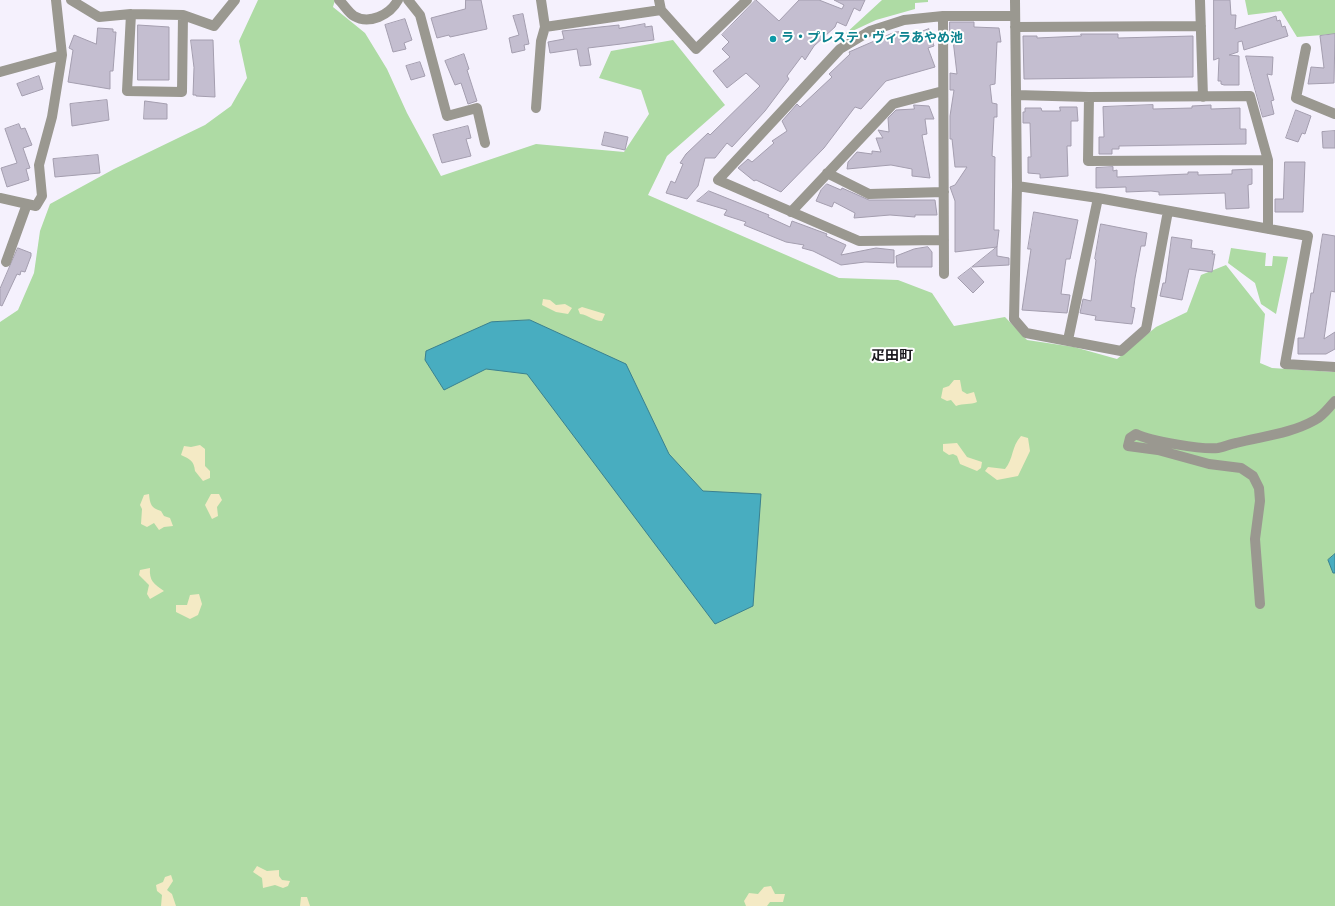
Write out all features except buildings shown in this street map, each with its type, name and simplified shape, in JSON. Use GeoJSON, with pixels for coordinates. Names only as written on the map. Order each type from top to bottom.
{"type":"FeatureCollection","features":[{"type":"Feature","properties":{"kind":"street"},"geometry":{"type":"LineString","coordinates":[[0,198],[36,206],[42,196],[39,165],[52,117],[62,55],[56,0]]}},
{"type":"Feature","properties":{"kind":"street"},"geometry":{"type":"LineString","coordinates":[[71,0],[99,17],[131,14],[183,15],[214,26],[235,0]]}},
{"type":"Feature","properties":{"kind":"street"},"geometry":{"type":"LineString","coordinates":[[339,0],[354,16],[365,20],[377,18],[389,11],[398,0]]}},
{"type":"Feature","properties":{"kind":"street"},"geometry":{"type":"LineString","coordinates":[[408,0],[420,16],[447,116],[477,108],[485,143]]}},
{"type":"Feature","properties":{"kind":"street"},"geometry":{"type":"LineString","coordinates":[[536,108],[541,41],[545,27],[541,0]]}},
{"type":"Feature","properties":{"kind":"street"},"geometry":{"type":"LineString","coordinates":[[545,27],[660,5],[696,49],[747,0]]}},
{"type":"Feature","properties":{"kind":"street"},"geometry":{"type":"LineString","coordinates":[[1014,0],[1017,186],[1014,319],[1026,333],[1121,351],[1146,329],[1168,211]]}},
{"type":"Feature","properties":{"kind":"street"},"geometry":{"type":"LineString","coordinates":[[1200,0],[1203,97]]}},
{"type":"Feature","properties":{"kind":"street"},"geometry":{"type":"LineString","coordinates":[[131,14],[127,92],[182,92],[183,15]]}},
{"type":"Feature","properties":{"kind":"street"},"geometry":{"type":"LineString","coordinates":[[944,240],[859,241],[718,180],[840,48],[870,32],[904,20],[943,16],[1014,16]]}},
{"type":"Feature","properties":{"kind":"street"},"geometry":{"type":"LineString","coordinates":[[943,16],[944,274]]}},
{"type":"Feature","properties":{"kind":"street"},"geometry":{"type":"LineString","coordinates":[[1014,27],[1200,26]]}},
{"type":"Feature","properties":{"kind":"street"},"geometry":{"type":"LineString","coordinates":[[1306,48],[1296,98],[1335,114]]}},
{"type":"Feature","properties":{"kind":"street"},"geometry":{"type":"LineString","coordinates":[[0,72],[62,55]]}},
{"type":"Feature","properties":{"kind":"street"},"geometry":{"type":"LineString","coordinates":[[791,212],[893,104],[943,91]]}},
{"type":"Feature","properties":{"kind":"street"},"geometry":{"type":"LineString","coordinates":[[1016,95],[1089,97],[1250,96],[1268,160],[1268,228]]}},
{"type":"Feature","properties":{"kind":"street"},"geometry":{"type":"LineString","coordinates":[[1089,97],[1088,161],[1268,160]]}},
{"type":"Feature","properties":{"kind":"street"},"geometry":{"type":"LineString","coordinates":[[827,174],[869,194],[944,192]]}},
{"type":"Feature","properties":{"kind":"street"},"geometry":{"type":"LineString","coordinates":[[1017,186],[1098,198],[1308,236],[1285,364],[1335,367]]}},
{"type":"Feature","properties":{"kind":"street"},"geometry":{"type":"LineString","coordinates":[[1068,340],[1098,198]]}},
{"type":"Feature","properties":{"kind":"street"},"geometry":{"type":"LineString","coordinates":[[6,262],[27,204]]}},
{"type":"Feature","properties":{"kind":"street"},"geometry":{"type":"LineString","coordinates":[[1260,604],[1254,539],[1260,501],[1259,488],[1253,476],[1241,468],[1209,464],[1158,450],[1128,446],[1130,438],[1136,434],[1145,438],[1165,442],[1217,448],[1234,443],[1288,433],[1325,414],[1335,401]]}},
{"type":"Feature","properties":{"kind":"green space"},"geometry":{"type":"Polygon","coordinates":[[[258,0],[335,0],[333,7],[365,33],[387,69],[407,113],[441,176],[536,144],[624,152],[649,114],[641,90],[599,78],[611,51],[673,40],[725,105],[667,156],[648,195],[839,278],[898,280],[932,293],[954,326],[1005,317],[1027,340],[1074,347],[1117,359],[1156,327],[1187,312],[1201,275],[1226,265],[1265,314],[1260,363],[1272,368],[1335,372],[1335,906],[0,906],[0,322],[18,310],[34,273],[40,231],[50,204],[114,169],[205,125],[231,106],[247,78],[239,41],[258,0]]]}},
{"type":"Feature","properties":{"kind":"green space"},"geometry":{"type":"Polygon","coordinates":[[[882,0],[928,0],[928,2],[915,3],[915,9],[876,20],[844,35],[882,0]]]}},
{"type":"Feature","properties":{"kind":"green space"},"geometry":{"type":"Polygon","coordinates":[[[1245,0],[1335,0],[1335,34],[1297,37],[1281,11],[1248,15],[1245,0]]]}},
{"type":"Feature","properties":{"kind":"green space"},"geometry":{"type":"Polygon","coordinates":[[[1231,248],[1266,253],[1265,266],[1272,266],[1273,256],[1288,257],[1276,314],[1261,304],[1255,283],[1228,263],[1231,248]]]}},
{"type":"Feature","properties":{"kind":"sand"},"geometry":{"type":"Polygon","coordinates":[[[543,299],[550,300],[556,305],[565,304],[572,308],[568,314],[556,312],[542,305],[543,299]]]}},
{"type":"Feature","properties":{"kind":"sand"},"geometry":{"type":"Polygon","coordinates":[[[582,307],[605,314],[602,321],[580,314],[578,309],[582,307]]]}},
{"type":"Feature","properties":{"kind":"sand"},"geometry":{"type":"Polygon","coordinates":[[[954,380],[960,380],[962,391],[967,394],[974,392],[977,402],[956,406],[951,400],[947,401],[941,398],[943,388],[949,386],[954,380]]]}},
{"type":"Feature","properties":{"kind":"sand"},"geometry":{"type":"Polygon","coordinates":[[[1021,436],[1028,438],[1030,451],[1018,476],[997,480],[985,471],[988,467],[1005,469],[1021,436]]]}},
{"type":"Feature","properties":{"kind":"sand"},"geometry":{"type":"Polygon","coordinates":[[[957,443],[967,457],[982,462],[981,468],[977,471],[960,464],[957,456],[953,454],[949,455],[943,451],[943,444],[957,443]]]}},
{"type":"Feature","properties":{"kind":"sand"},"geometry":{"type":"Polygon","coordinates":[[[200,445],[205,449],[205,466],[210,471],[210,478],[203,481],[195,471],[194,465],[191,461],[181,455],[184,446],[191,447],[200,445]]]}},
{"type":"Feature","properties":{"kind":"sand"},"geometry":{"type":"Polygon","coordinates":[[[149,494],[152,505],[161,511],[164,516],[170,518],[173,526],[164,527],[159,530],[154,523],[147,527],[141,524],[142,509],[140,505],[144,495],[149,494]]]}},
{"type":"Feature","properties":{"kind":"sand"},"geometry":{"type":"Polygon","coordinates":[[[211,494],[219,494],[222,500],[217,507],[218,516],[212,519],[205,505],[211,494]]]}},
{"type":"Feature","properties":{"kind":"sand"},"geometry":{"type":"Polygon","coordinates":[[[150,568],[151,579],[164,591],[150,599],[147,594],[149,585],[139,575],[140,570],[150,568]]]}},
{"type":"Feature","properties":{"kind":"sand"},"geometry":{"type":"Polygon","coordinates":[[[199,594],[202,604],[198,615],[190,619],[176,612],[176,605],[187,605],[190,595],[199,594]]]}},
{"type":"Feature","properties":{"kind":"sand"},"geometry":{"type":"Polygon","coordinates":[[[257,866],[267,871],[279,870],[279,876],[282,880],[290,881],[288,886],[283,888],[275,885],[263,888],[262,878],[253,872],[257,866]]]}},
{"type":"Feature","properties":{"kind":"sand"},"geometry":{"type":"Polygon","coordinates":[[[171,875],[173,881],[167,890],[172,894],[176,906],[161,906],[162,895],[157,891],[156,885],[163,882],[165,877],[171,875]]]}},
{"type":"Feature","properties":{"kind":"sand"},"geometry":{"type":"Polygon","coordinates":[[[771,886],[775,894],[785,894],[783,902],[770,902],[767,906],[746,906],[744,901],[749,893],[758,894],[764,887],[771,886]]]}},
{"type":"Feature","properties":{"kind":"sand"},"geometry":{"type":"Polygon","coordinates":[[[301,897],[307,897],[310,906],[300,906],[301,897]]]}},
{"type":"Feature","properties":{"kind":"water"},"geometry":{"type":"Polygon","coordinates":[[[530,320],[626,364],[669,454],[703,491],[761,494],[753,606],[715,624],[527,374],[486,369],[444,390],[425,360],[426,351],[491,322],[530,320]]]}},
{"type":"Feature","properties":{"kind":"water"},"geometry":{"type":"Polygon","coordinates":[[[1335,554],[1335,573],[1333,573],[1328,560],[1335,554]]]}},
{"type":"Feature","properties":{"kind":"place","name":"ラ・プレステ・ヴィラあやめ池"},"geometry":{"type":"Point","coordinates":[773,39]}},
{"type":"Feature","properties":{"kind":"district","name":"疋田町"},"geometry":{"type":"Point","coordinates":[892,357]}}]}
